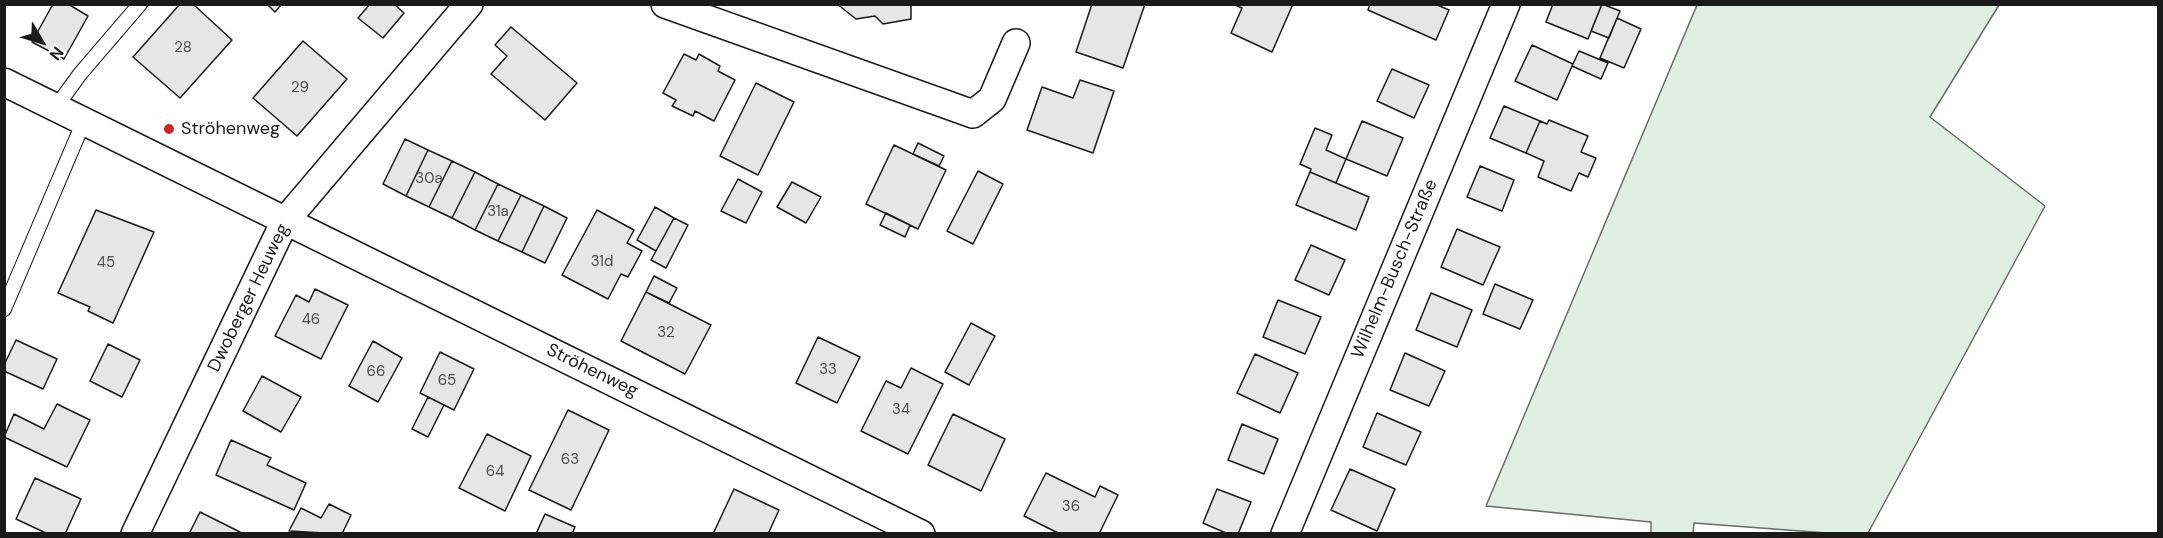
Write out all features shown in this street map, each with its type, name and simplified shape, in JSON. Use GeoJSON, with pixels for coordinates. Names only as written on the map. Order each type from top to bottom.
{"type":"FeatureCollection","features":[{"type":"Feature","properties":{"kind":"street","name":"Dwoberger Heuweg"},"geometry":{"type":"LineString","coordinates":[[135,534],[285,221],[469,4]]}},
{"type":"Feature","properties":{"kind":"street"},"geometry":{"type":"LineString","coordinates":[[665,4],[973,114],[992,99],[1016,43]]}},
{"type":"Feature","properties":{"kind":"street","name":"Wilhelm-Busch-Straße"},"geometry":{"type":"LineString","coordinates":[[1285,534],[1506,4]]}},
{"type":"Feature","properties":{"kind":"street","name":"Ströhenweg"},"geometry":{"type":"LineString","coordinates":[[4,82],[921,534]]}},
{"type":"Feature","properties":{"kind":"lane"},"geometry":{"type":"LineString","coordinates":[[56,107],[80,74],[140,4]]}},
{"type":"Feature","properties":{"kind":"lane"},"geometry":{"type":"LineString","coordinates":[[4,309],[84,121]]}},
{"type":"Feature","properties":{"kind":"green space"},"geometry":{"type":"Polygon","coordinates":[[[1697,5],[1999,5],[1930,117],[2045,206],[1868,533],[1827,533],[1694,523],[1693,533],[1651,533],[1651,522],[1486,506],[1697,5]]]}},
{"type":"Feature","properties":{"kind":"building"},"geometry":{"type":"Polygon","coordinates":[[[53,4],[68,4],[88,16],[64,59],[32,42],[53,4]]]}},
{"type":"Feature","properties":{"kind":"building"},"geometry":{"type":"Polygon","coordinates":[[[180,4],[193,4],[232,40],[180,98],[133,57],[180,4]]]}},
{"type":"Feature","properties":{"kind":"building"},"geometry":{"type":"Polygon","coordinates":[[[267,4],[282,4],[275,12],[267,4]]]}},
{"type":"Feature","properties":{"kind":"building"},"geometry":{"type":"Polygon","coordinates":[[[370,4],[394,4],[404,13],[383,38],[358,18],[370,4]]]}},
{"type":"Feature","properties":{"kind":"building"},"geometry":{"type":"Polygon","coordinates":[[[837,4],[911,4],[911,19],[883,24],[875,16],[856,19],[837,4]]]}},
{"type":"Feature","properties":{"kind":"building"},"geometry":{"type":"Polygon","coordinates":[[[1092,4],[1145,4],[1123,68],[1076,52],[1092,4]]]}},
{"type":"Feature","properties":{"kind":"building"},"geometry":{"type":"Polygon","coordinates":[[[1233,4],[1293,4],[1272,52],[1231,33],[1242,8],[1233,4]]]}},
{"type":"Feature","properties":{"kind":"building"},"geometry":{"type":"Polygon","coordinates":[[[1370,4],[1435,4],[1449,10],[1436,40],[1368,10],[1370,4]]]}},
{"type":"Feature","properties":{"kind":"building"},"geometry":{"type":"Polygon","coordinates":[[[1553,4],[1602,4],[1588,39],[1546,22],[1553,4]]]}},
{"type":"Feature","properties":{"kind":"building"},"geometry":{"type":"Polygon","coordinates":[[[1602,4],[1620,11],[1609,38],[1591,31],[1602,4]]]}},
{"type":"Feature","properties":{"kind":"building"},"geometry":{"type":"Polygon","coordinates":[[[1617,18],[1641,29],[1624,68],[1600,58],[1617,18]]]}},
{"type":"Feature","properties":{"kind":"building"},"geometry":{"type":"Polygon","coordinates":[[[511,27],[577,83],[545,120],[491,74],[507,56],[495,45],[511,27]]]}},
{"type":"Feature","properties":{"kind":"building"},"geometry":{"type":"Polygon","coordinates":[[[303,41],[347,79],[297,136],[253,98],[303,41]]]}},
{"type":"Feature","properties":{"kind":"building"},"geometry":{"type":"Polygon","coordinates":[[[1532,45],[1573,64],[1557,100],[1515,81],[1532,45]]]}},
{"type":"Feature","properties":{"kind":"building"},"geometry":{"type":"Polygon","coordinates":[[[1579,51],[1608,63],[1601,79],[1572,66],[1579,51]]]}},
{"type":"Feature","properties":{"kind":"building"},"geometry":{"type":"Polygon","coordinates":[[[684,54],[696,60],[699,54],[720,66],[718,71],[735,80],[714,121],[695,111],[693,116],[672,106],[676,100],[663,93],[684,54]]]}},
{"type":"Feature","properties":{"kind":"building"},"geometry":{"type":"Polygon","coordinates":[[[1392,69],[1429,85],[1414,118],[1377,101],[1392,69]]]}},
{"type":"Feature","properties":{"kind":"building"},"geometry":{"type":"Polygon","coordinates":[[[1080,80],[1114,91],[1093,153],[1027,130],[1042,87],[1073,98],[1080,80]]]}},
{"type":"Feature","properties":{"kind":"building"},"geometry":{"type":"Polygon","coordinates":[[[756,83],[794,102],[758,175],[720,156],[756,83]]]}},
{"type":"Feature","properties":{"kind":"building"},"geometry":{"type":"Polygon","coordinates":[[[1504,106],[1540,121],[1526,153],[1490,138],[1504,106]]]}},
{"type":"Feature","properties":{"kind":"building"},"geometry":{"type":"Polygon","coordinates":[[[1549,120],[1588,136],[1581,152],[1596,158],[1588,177],[1579,173],[1571,191],[1538,177],[1544,161],[1526,153],[1540,121],[1547,124],[1549,120]]]}},
{"type":"Feature","properties":{"kind":"building"},"geometry":{"type":"Polygon","coordinates":[[[1362,121],[1403,138],[1387,176],[1346,159],[1362,121]]]}},
{"type":"Feature","properties":{"kind":"building"},"geometry":{"type":"Polygon","coordinates":[[[1315,128],[1332,135],[1326,150],[1346,159],[1336,183],[1310,172],[1311,169],[1300,164],[1315,128]]]}},
{"type":"Feature","properties":{"kind":"building"},"geometry":{"type":"Polygon","coordinates":[[[405,139],[428,150],[406,196],[383,184],[405,139]]]}},
{"type":"Feature","properties":{"kind":"building"},"geometry":{"type":"Polygon","coordinates":[[[918,143],[944,156],[939,166],[913,154],[918,143]]]}},
{"type":"Feature","properties":{"kind":"building"},"geometry":{"type":"Polygon","coordinates":[[[894,145],[946,170],[918,229],[866,204],[894,145]]]}},
{"type":"Feature","properties":{"kind":"building"},"geometry":{"type":"Polygon","coordinates":[[[428,150],[452,161],[429,207],[406,196],[428,150]]]}},
{"type":"Feature","properties":{"kind":"building"},"geometry":{"type":"Polygon","coordinates":[[[452,161],[475,172],[452,218],[429,207],[452,161]]]}},
{"type":"Feature","properties":{"kind":"building"},"geometry":{"type":"Polygon","coordinates":[[[1480,166],[1514,180],[1502,211],[1467,197],[1480,166]]]}},
{"type":"Feature","properties":{"kind":"building"},"geometry":{"type":"Polygon","coordinates":[[[978,171],[1003,184],[973,244],[947,231],[978,171]]]}},
{"type":"Feature","properties":{"kind":"building"},"geometry":{"type":"Polygon","coordinates":[[[475,172],[498,184],[475,230],[452,218],[475,172]]]}},
{"type":"Feature","properties":{"kind":"building"},"geometry":{"type":"Polygon","coordinates":[[[1310,172],[1369,197],[1356,230],[1296,205],[1310,172]]]}},
{"type":"Feature","properties":{"kind":"building"},"geometry":{"type":"Polygon","coordinates":[[[738,179],[762,192],[746,223],[721,211],[738,179]]]}},
{"type":"Feature","properties":{"kind":"building"},"geometry":{"type":"Polygon","coordinates":[[[792,182],[821,197],[806,223],[777,207],[792,182]]]}},
{"type":"Feature","properties":{"kind":"building"},"geometry":{"type":"Polygon","coordinates":[[[498,184],[521,195],[498,241],[475,230],[498,184]]]}},
{"type":"Feature","properties":{"kind":"building"},"geometry":{"type":"Polygon","coordinates":[[[521,195],[544,206],[522,252],[498,241],[521,195]]]}},
{"type":"Feature","properties":{"kind":"building"},"geometry":{"type":"Polygon","coordinates":[[[544,206],[567,218],[545,263],[522,252],[544,206]]]}},
{"type":"Feature","properties":{"kind":"building"},"geometry":{"type":"Polygon","coordinates":[[[655,207],[674,218],[656,251],[637,240],[655,207]]]}},
{"type":"Feature","properties":{"kind":"building"},"geometry":{"type":"Polygon","coordinates":[[[96,210],[154,232],[113,323],[88,311],[90,307],[58,293],[96,210]]]}},
{"type":"Feature","properties":{"kind":"building"},"geometry":{"type":"Polygon","coordinates":[[[597,210],[634,230],[627,243],[642,251],[628,277],[621,274],[608,299],[562,275],[597,210]]]}},
{"type":"Feature","properties":{"kind":"building"},"geometry":{"type":"Polygon","coordinates":[[[886,213],[910,225],[905,237],[880,225],[886,213]]]}},
{"type":"Feature","properties":{"kind":"building"},"geometry":{"type":"Polygon","coordinates":[[[674,218],[688,225],[666,268],[651,260],[674,218]]]}},
{"type":"Feature","properties":{"kind":"building"},"geometry":{"type":"Polygon","coordinates":[[[1457,229],[1500,247],[1483,285],[1441,267],[1457,229]]]}},
{"type":"Feature","properties":{"kind":"building"},"geometry":{"type":"Polygon","coordinates":[[[1311,245],[1345,260],[1329,295],[1295,280],[1311,245]]]}},
{"type":"Feature","properties":{"kind":"building"},"geometry":{"type":"Polygon","coordinates":[[[654,276],[677,288],[669,303],[646,292],[654,276]]]}},
{"type":"Feature","properties":{"kind":"building"},"geometry":{"type":"Polygon","coordinates":[[[1495,284],[1533,300],[1520,329],[1483,314],[1495,284]]]}},
{"type":"Feature","properties":{"kind":"building"},"geometry":{"type":"Polygon","coordinates":[[[315,289],[348,305],[321,359],[275,336],[296,295],[309,302],[315,289]]]}},
{"type":"Feature","properties":{"kind":"building"},"geometry":{"type":"Polygon","coordinates":[[[646,292],[711,325],[685,374],[621,341],[646,292]]]}},
{"type":"Feature","properties":{"kind":"building"},"geometry":{"type":"Polygon","coordinates":[[[1431,293],[1472,310],[1457,347],[1416,330],[1431,293]]]}},
{"type":"Feature","properties":{"kind":"building"},"geometry":{"type":"Polygon","coordinates":[[[1278,300],[1321,317],[1305,354],[1263,337],[1278,300]]]}},
{"type":"Feature","properties":{"kind":"building"},"geometry":{"type":"Polygon","coordinates":[[[971,323],[995,336],[969,385],[945,372],[971,323]]]}},
{"type":"Feature","properties":{"kind":"building"},"geometry":{"type":"Polygon","coordinates":[[[818,337],[860,357],[837,403],[796,383],[818,337]]]}},
{"type":"Feature","properties":{"kind":"building"},"geometry":{"type":"Polygon","coordinates":[[[16,340],[57,359],[43,389],[4,371],[4,365],[16,340]]]}},
{"type":"Feature","properties":{"kind":"building"},"geometry":{"type":"Polygon","coordinates":[[[373,341],[402,358],[378,402],[349,386],[373,341]]]}},
{"type":"Feature","properties":{"kind":"building"},"geometry":{"type":"Polygon","coordinates":[[[108,344],[140,360],[122,397],[90,381],[108,344]]]}},
{"type":"Feature","properties":{"kind":"building"},"geometry":{"type":"Polygon","coordinates":[[[440,352],[474,369],[454,410],[420,393],[440,352]]]}},
{"type":"Feature","properties":{"kind":"building"},"geometry":{"type":"Polygon","coordinates":[[[1405,353],[1445,371],[1429,406],[1390,390],[1405,353]]]}},
{"type":"Feature","properties":{"kind":"building"},"geometry":{"type":"Polygon","coordinates":[[[1255,354],[1298,373],[1280,413],[1237,393],[1255,354]]]}},
{"type":"Feature","properties":{"kind":"building"},"geometry":{"type":"Polygon","coordinates":[[[911,368],[943,384],[908,454],[861,431],[886,381],[901,388],[911,368]]]}},
{"type":"Feature","properties":{"kind":"building"},"geometry":{"type":"Polygon","coordinates":[[[262,376],[301,397],[281,432],[243,411],[262,376]]]}},
{"type":"Feature","properties":{"kind":"building"},"geometry":{"type":"Polygon","coordinates":[[[428,397],[444,405],[428,437],[412,429],[428,397]]]}},
{"type":"Feature","properties":{"kind":"building"},"geometry":{"type":"Polygon","coordinates":[[[57,404],[90,420],[67,467],[4,437],[14,414],[44,429],[57,404]]]}},
{"type":"Feature","properties":{"kind":"building"},"geometry":{"type":"Polygon","coordinates":[[[568,410],[609,430],[571,510],[529,490],[568,410]]]}},
{"type":"Feature","properties":{"kind":"building"},"geometry":{"type":"Polygon","coordinates":[[[1377,413],[1421,432],[1406,465],[1363,447],[1377,413]]]}},
{"type":"Feature","properties":{"kind":"building"},"geometry":{"type":"Polygon","coordinates":[[[953,414],[1005,439],[981,491],[928,465],[953,414]]]}},
{"type":"Feature","properties":{"kind":"building"},"geometry":{"type":"Polygon","coordinates":[[[1242,424],[1278,439],[1264,474],[1228,460],[1242,424]]]}},
{"type":"Feature","properties":{"kind":"building"},"geometry":{"type":"Polygon","coordinates":[[[487,434],[531,456],[505,511],[459,488],[487,434]]]}},
{"type":"Feature","properties":{"kind":"building"},"geometry":{"type":"Polygon","coordinates":[[[231,440],[271,458],[267,465],[306,483],[294,510],[216,475],[231,440]]]}},
{"type":"Feature","properties":{"kind":"building"},"geometry":{"type":"Polygon","coordinates":[[[1350,469],[1395,489],[1377,531],[1331,510],[1350,469]]]}},
{"type":"Feature","properties":{"kind":"building"},"geometry":{"type":"Polygon","coordinates":[[[1046,473],[1095,497],[1100,486],[1118,495],[1099,534],[1060,534],[1024,516],[1046,473]]]}},
{"type":"Feature","properties":{"kind":"building"},"geometry":{"type":"Polygon","coordinates":[[[35,478],[81,499],[65,534],[48,534],[16,519],[35,478]]]}},
{"type":"Feature","properties":{"kind":"building"},"geometry":{"type":"Polygon","coordinates":[[[734,489],[779,510],[768,534],[713,534],[734,489]]]}},
{"type":"Feature","properties":{"kind":"building"},"geometry":{"type":"Polygon","coordinates":[[[1217,489],[1251,502],[1238,534],[1228,534],[1203,523],[1217,489]]]}},
{"type":"Feature","properties":{"kind":"building"},"geometry":{"type":"Polygon","coordinates":[[[329,504],[351,515],[342,534],[289,531],[301,508],[321,518],[329,504]]]}},
{"type":"Feature","properties":{"kind":"building"},"geometry":{"type":"Polygon","coordinates":[[[200,512],[240,532],[239,534],[189,534],[200,512]]]}},
{"type":"Feature","properties":{"kind":"building"},"geometry":{"type":"Polygon","coordinates":[[[545,514],[575,527],[572,534],[536,534],[545,514]]]}},
{"type":"Feature","properties":{"kind":"place","name":"Ströhenweg"},"geometry":{"type":"Point","coordinates":[169,129]}}]}
